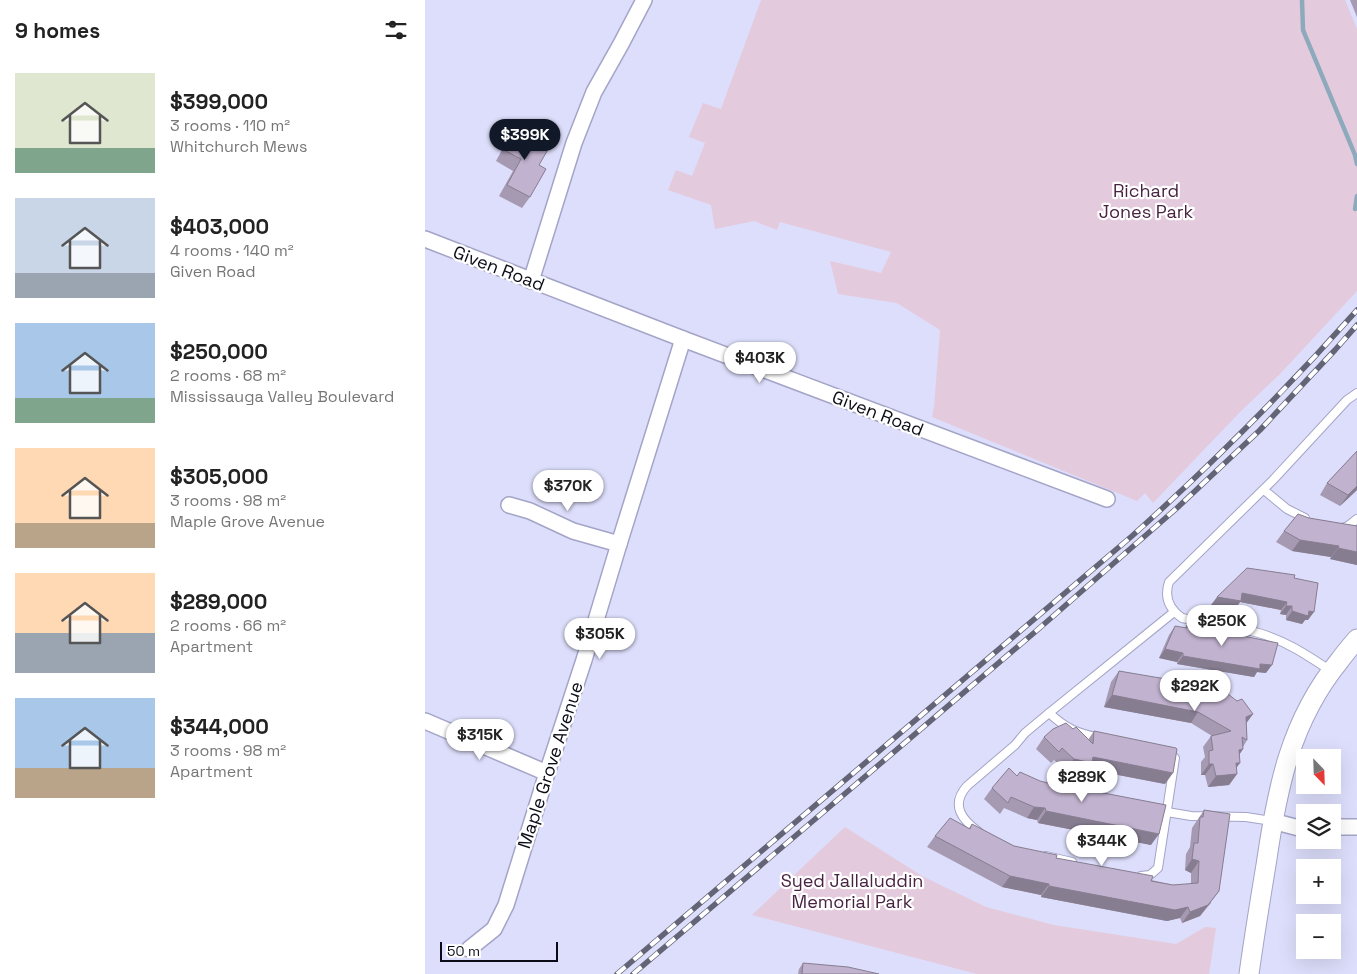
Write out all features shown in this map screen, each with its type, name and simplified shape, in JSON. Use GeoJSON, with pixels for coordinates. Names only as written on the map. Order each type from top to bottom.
{"type":"FeatureCollection","features":[{"type":"Feature","properties":{"kind":"street"},"geometry":{"type":"LineString","coordinates":[[531,281],[574,143],[594,92],[644,0]]}},
{"type":"Feature","properties":{"kind":"street","name":"Given Road"},"geometry":{"type":"LineString","coordinates":[[425,239],[683,339],[1107,499]]}},
{"type":"Feature","properties":{"kind":"street","name":"Maple Grove Avenue"},"geometry":{"type":"LineString","coordinates":[[469,950],[494,929],[506,905],[683,339]]}},
{"type":"Feature","properties":{"kind":"street"},"geometry":{"type":"LineString","coordinates":[[509,504],[530,511],[573,531],[619,544]]}},
{"type":"Feature","properties":{"kind":"street"},"geometry":{"type":"LineString","coordinates":[[1249,974],[1272,821],[1284,767],[1296,732],[1314,695],[1357,639]]}},
{"type":"Feature","properties":{"kind":"street"},"geometry":{"type":"LineString","coordinates":[[425,721],[547,772]]}},
{"type":"Feature","properties":{"kind":"street"},"geometry":{"type":"LineString","coordinates":[[1272,821],[1296,827]]}},
{"type":"Feature","properties":{"kind":"street"},"geometry":{"type":"LineString","coordinates":[[1341,827],[1357,827]]}},
{"type":"Feature","properties":{"kind":"lane"},"geometry":{"type":"LineString","coordinates":[[1331,671],[1283,642],[1256,632],[1182,618],[1173,612],[1167,590],[1169,582],[1264,490],[1347,400],[1357,393]]}},
{"type":"Feature","properties":{"kind":"lane"},"geometry":{"type":"LineString","coordinates":[[1264,490],[1287,510],[1312,522]]}},
{"type":"Feature","properties":{"kind":"lane"},"geometry":{"type":"LineString","coordinates":[[1333,529],[1348,526],[1357,519]]}},
{"type":"Feature","properties":{"kind":"lane"},"geometry":{"type":"LineString","coordinates":[[986,837],[968,824],[961,814],[958,802],[961,793],[1015,745],[1025,733],[1173,612]]}},
{"type":"Feature","properties":{"kind":"lane"},"geometry":{"type":"LineString","coordinates":[[1049,713],[1065,726],[1080,734],[1107,740]]}},
{"type":"Feature","properties":{"kind":"lane"},"geometry":{"type":"LineString","coordinates":[[1129,875],[1138,877],[1150,875],[1158,868],[1175,758],[1170,753],[1161,751]]}},
{"type":"Feature","properties":{"kind":"lane"},"geometry":{"type":"LineString","coordinates":[[1167,812],[1191,816],[1246,817],[1272,821]]}},
{"type":"Feature","properties":{"kind":"lane"},"geometry":{"type":"LineString","coordinates":[[1036,853],[1082,864]]}},
{"type":"Feature","properties":{"kind":"green space","name":"Richard Jones Park"},"geometry":{"type":"Polygon","coordinates":[[[761,0],[1345,0],[1357,29],[1357,291],[1280,374],[1241,411],[1153,503],[1145,493],[1137,501],[932,417],[940,330],[897,303],[838,294],[830,261],[881,273],[891,252],[780,222],[777,230],[754,221],[715,229],[711,205],[668,190],[676,170],[692,176],[705,143],[689,137],[703,103],[721,109],[761,0]]]}},
{"type":"Feature","properties":{"kind":"green space","name":"Syed Jallaluddin Memorial Park"},"geometry":{"type":"Polygon","coordinates":[[[845,827],[922,876],[986,907],[1054,925],[1176,944],[1205,927],[1216,928],[1209,974],[977,974],[752,915],[845,827]]]}},
{"type":"Feature","properties":{"kind":"building"},"geometry":{"type":"Polygon","coordinates":[[[512,124],[535,136],[531,142],[547,151],[539,165],[546,169],[530,197],[507,185],[521,159],[504,150],[511,137],[506,134],[512,124]]]}},
{"type":"Feature","properties":{"kind":"building"},"geometry":{"type":"Polygon","coordinates":[[[1357,451],[1357,486],[1348,495],[1327,483],[1357,451]]]}},
{"type":"Feature","properties":{"kind":"building"},"geometry":{"type":"Polygon","coordinates":[[[1298,514],[1309,518],[1357,526],[1357,552],[1338,548],[1339,546],[1300,540],[1284,531],[1298,514]]]}},
{"type":"Feature","properties":{"kind":"building"},"geometry":{"type":"Polygon","coordinates":[[[1247,568],[1295,575],[1294,578],[1318,583],[1314,612],[1309,611],[1308,616],[1292,611],[1292,606],[1286,606],[1287,602],[1242,593],[1241,601],[1217,597],[1247,568]]]}},
{"type":"Feature","properties":{"kind":"building"},"geometry":{"type":"Polygon","coordinates":[[[1187,625],[1278,643],[1272,665],[1260,664],[1260,669],[1183,656],[1183,653],[1165,649],[1175,626],[1187,628],[1187,625]]]}},
{"type":"Feature","properties":{"kind":"building"},"geometry":{"type":"Polygon","coordinates":[[[1119,671],[1207,686],[1224,691],[1237,701],[1242,699],[1253,714],[1246,717],[1247,740],[1242,737],[1243,749],[1239,750],[1240,763],[1236,763],[1237,774],[1216,776],[1213,764],[1209,764],[1209,751],[1213,750],[1211,736],[1231,731],[1198,712],[1112,695],[1119,671]]]}},
{"type":"Feature","properties":{"kind":"building"},"geometry":{"type":"Polygon","coordinates":[[[1066,723],[1073,729],[1076,727],[1093,744],[1094,731],[1176,748],[1173,773],[1093,757],[1092,763],[1074,759],[1062,748],[1059,752],[1044,737],[1053,729],[1066,723]]]}},
{"type":"Feature","properties":{"kind":"building"},"geometry":{"type":"Polygon","coordinates":[[[1009,768],[1017,776],[1020,772],[1052,784],[1052,787],[1087,793],[1088,790],[1166,805],[1159,834],[1046,811],[1045,808],[1034,807],[1011,797],[1008,803],[992,788],[1009,768]]]}},
{"type":"Feature","properties":{"kind":"building"},"geometry":{"type":"Polygon","coordinates":[[[1204,810],[1230,814],[1219,891],[1208,905],[1190,912],[1188,907],[1175,910],[1049,886],[1049,884],[1010,876],[935,836],[950,818],[970,829],[972,824],[1014,846],[1057,855],[1056,858],[1153,876],[1151,881],[1173,885],[1198,883],[1199,861],[1192,859],[1194,843],[1198,843],[1200,817],[1203,817],[1204,810]]]}},
{"type":"Feature","properties":{"kind":"building"},"geometry":{"type":"Polygon","coordinates":[[[803,963],[848,967],[879,974],[802,974],[803,963]]]}},
{"type":"Feature","properties":{"kind":"waterway"},"geometry":{"type":"LineString","coordinates":[[1302,0],[1303,30],[1355,155],[1357,164]]}},
{"type":"Feature","properties":{"kind":"waterway"},"geometry":{"type":"LineString","coordinates":[[1355,209],[1357,196]]}},
{"type":"Feature","properties":{"kind":"railway"},"geometry":{"type":"LineString","coordinates":[[617,974],[1132,536],[1191,482],[1247,426],[1357,310]]}},
{"type":"Feature","properties":{"kind":"railway"},"geometry":{"type":"LineString","coordinates":[[633,974],[1035,632],[1177,508],[1260,430],[1357,325]]}}]}
